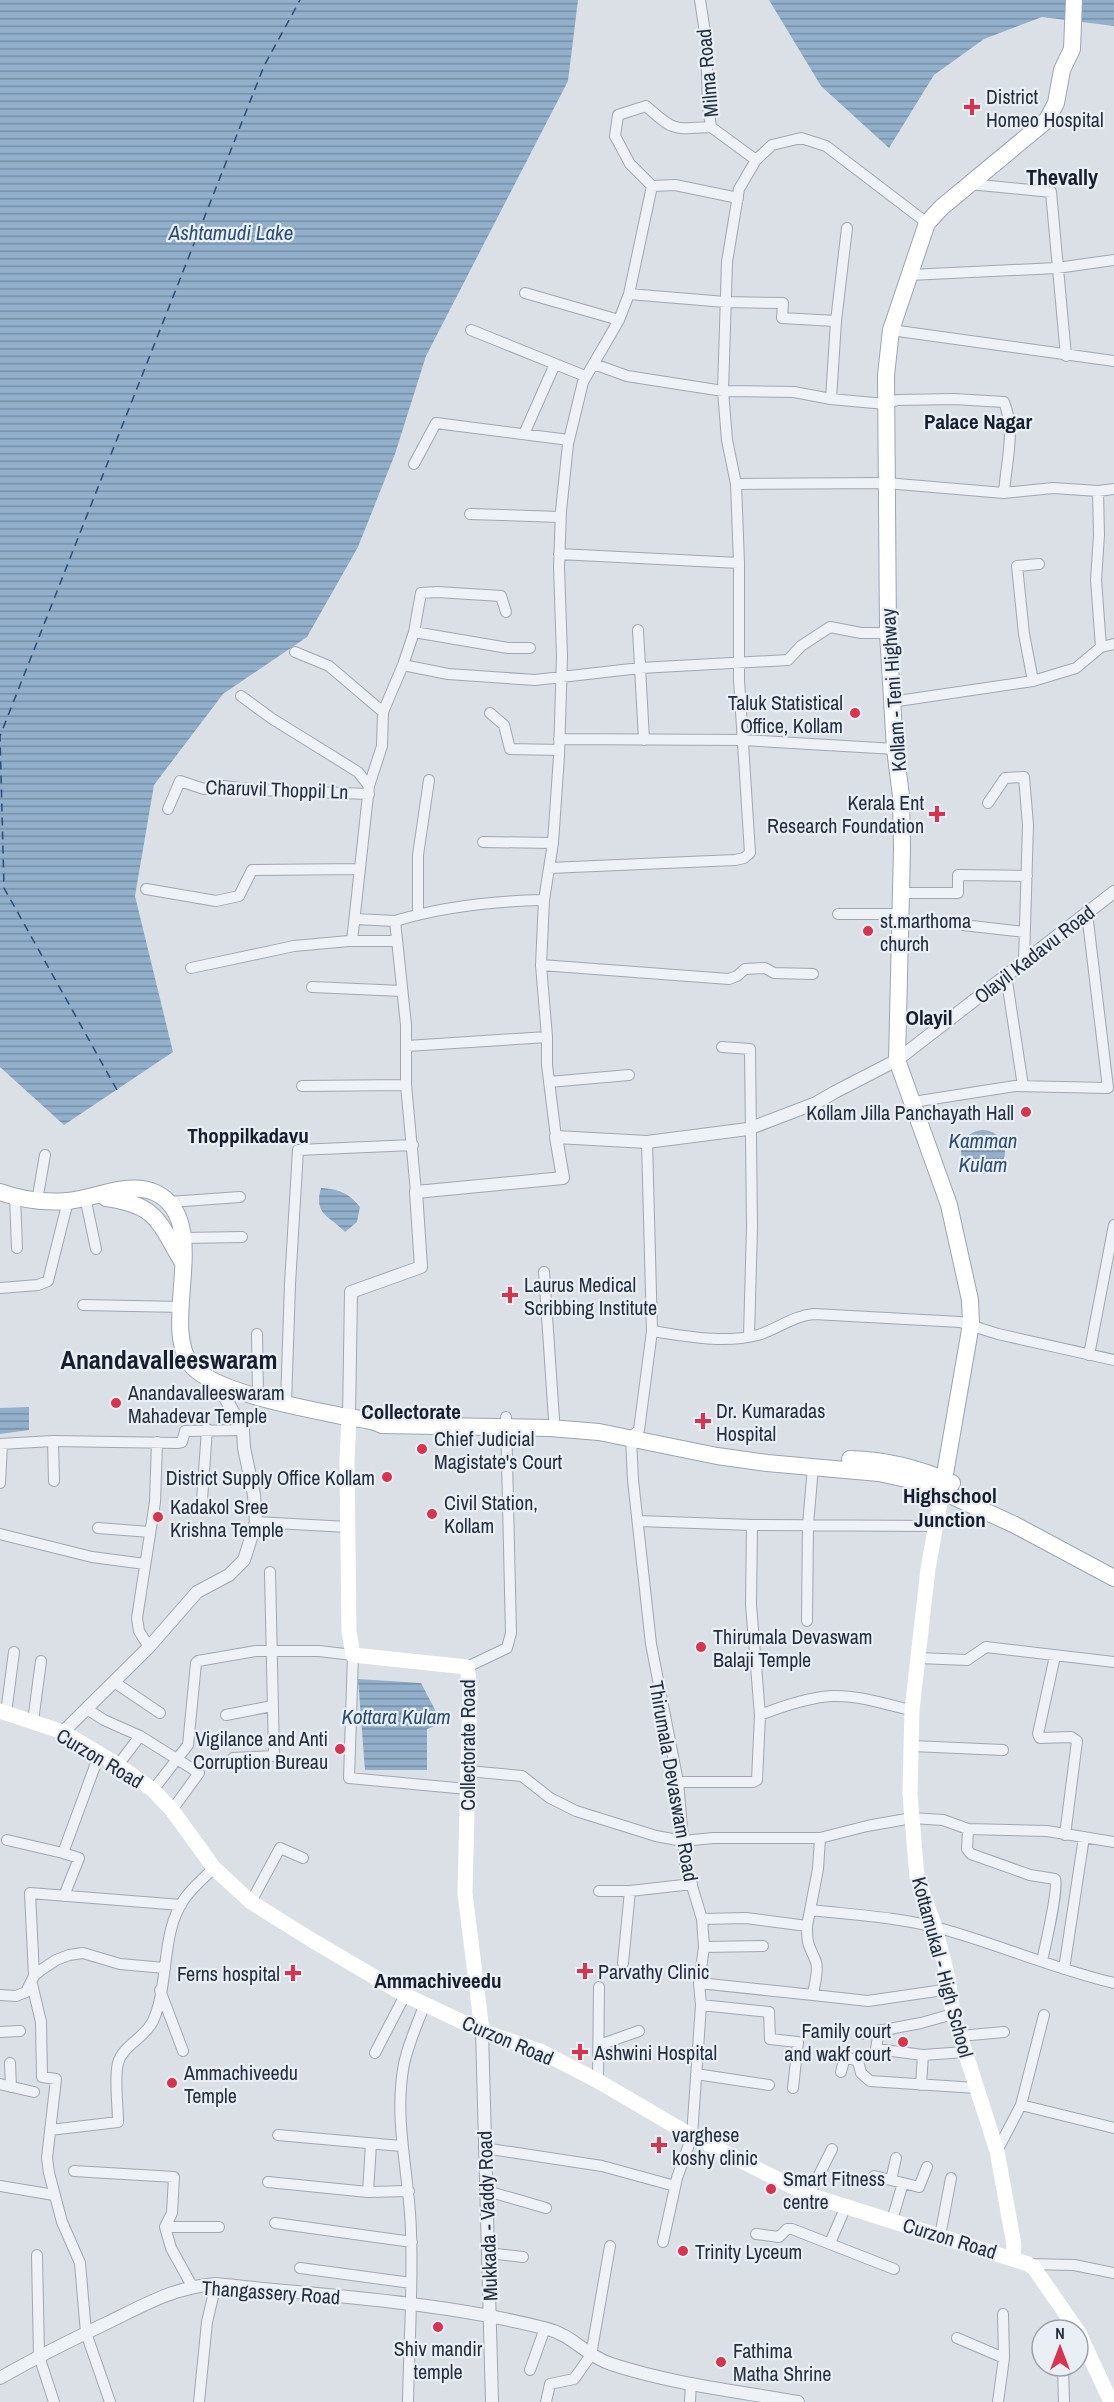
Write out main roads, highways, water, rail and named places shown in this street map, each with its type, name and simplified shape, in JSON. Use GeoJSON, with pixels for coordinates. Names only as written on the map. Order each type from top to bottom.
{"type":"FeatureCollection","features":[{"type":"Feature","properties":{"kind":"main road","name":"Kollam - Teni Highway"},"geometry":{"type":"LineString","coordinates":[[943,1485],[971,1324],[970,1300],[949,1204],[897,1060],[901,796],[891,702],[888,633],[885,404],[891,330],[927,223],[942,207],[1047,120],[1056,103],[1062,70],[1072,49],[1074,0]]}},
{"type":"Feature","properties":{"kind":"main road"},"geometry":{"type":"LineString","coordinates":[[7,1195],[37,1201],[68,1201],[139,1189],[153,1191],[169,1202],[177,1215],[183,1238],[182,1342],[184,1355],[194,1368],[217,1383],[286,1403],[373,1420],[380,1416],[506,1422],[599,1432],[635,1433],[766,1454],[878,1460],[907,1467],[1108,1569]]}},
{"type":"Feature","properties":{"kind":"main road"},"geometry":{"type":"LineString","coordinates":[[88,1197],[125,1201],[143,1207],[153,1214],[183,1264]]}},
{"type":"Feature","properties":{"kind":"main road","name":"Collectorate Road"},"geometry":{"type":"LineString","coordinates":[[349,1417],[348,1527],[350,1631],[353,1654],[467,1667],[470,1688],[465,1893],[482,2031]]}},
{"type":"Feature","properties":{"kind":"main road"},"geometry":{"type":"LineString","coordinates":[[506,1422],[554,1419],[610,1424],[717,1456],[879,1473],[943,1485]]}},
{"type":"Feature","properties":{"kind":"main road","name":"Kottamukal - High School"},"geometry":{"type":"LineString","coordinates":[[943,1485],[928,1569],[912,1710],[910,1794],[917,1878],[935,1927],[950,1989],[953,2014],[997,2151],[1014,2245],[1013,2258]]}},
{"type":"Feature","properties":{"kind":"main road","name":"Curzon Road"},"geometry":{"type":"LineString","coordinates":[[3,1712],[63,1732],[118,1764],[153,1790],[172,1810],[214,1868],[251,1902],[405,1995],[482,2031],[540,2051],[598,2081],[692,2136],[809,2195],[1028,2264],[1034,2268],[1067,2318]]}},
{"type":"Feature","properties":{"kind":"main road","name":"Curzon Road"},"geometry":{"type":"LineString","coordinates":[[1090,2355],[1109,2387],[1111,2402]]}},
{"type":"Feature","properties":{"kind":"water","name":"Ashtamudi Lake"},"geometry":{"type":"Polygon","coordinates":[[[0,0],[578,0],[568,81],[426,356],[395,454],[358,547],[307,637],[223,694],[154,785],[135,896],[173,1052],[64,1125],[0,1067],[0,0]]]}},
{"type":"Feature","properties":{"kind":"water"},"geometry":{"type":"Polygon","coordinates":[[[769,0],[1114,0],[1114,26],[1042,17],[984,39],[934,75],[889,148],[821,86],[769,0]]]}},
{"type":"Feature","properties":{"kind":"water","name":"Kamman Kulam"},"geometry":{"type":"Polygon","coordinates":[[[983,1130],[992,1131],[999,1136],[1004,1143],[1004,1161],[999,1168],[992,1173],[983,1174],[974,1173],[967,1168],[962,1161],[961,1152],[962,1143],[967,1136],[974,1131],[983,1130]]]}},
{"type":"Feature","properties":{"kind":"water"},"geometry":{"type":"Polygon","coordinates":[[[321,1188],[343,1193],[352,1198],[360,1207],[357,1222],[345,1232],[321,1210],[319,1197],[321,1188]]]}},
{"type":"Feature","properties":{"kind":"water"},"geometry":{"type":"Polygon","coordinates":[[[29,1407],[29,1430],[0,1434],[0,1408],[29,1407]]]}},
{"type":"Feature","properties":{"kind":"water","name":"Kottara Kulam"},"geometry":{"type":"Polygon","coordinates":[[[358,1679],[421,1683],[442,1723],[427,1729],[427,1770],[365,1770],[358,1679]]]}},
{"type":"Feature","properties":{"kind":"place","name":"District Homeo Hospital"},"geometry":{"type":"Point","coordinates":[972,107]}},
{"type":"Feature","properties":{"kind":"place","name":"Taluk Statistical Office, Kollam"},"geometry":{"type":"Point","coordinates":[855,713]}},
{"type":"Feature","properties":{"kind":"place","name":"Kerala Ent Research Foundation"},"geometry":{"type":"Point","coordinates":[937,814]}},
{"type":"Feature","properties":{"kind":"place","name":"st.marthoma church"},"geometry":{"type":"Point","coordinates":[868,931]}},
{"type":"Feature","properties":{"kind":"place","name":"Kollam Jilla Panchayath Hall"},"geometry":{"type":"Point","coordinates":[1026,1112]}},
{"type":"Feature","properties":{"kind":"place","name":"Laurus Medical Scribbing Institute"},"geometry":{"type":"Point","coordinates":[510,1295]}},
{"type":"Feature","properties":{"kind":"place","name":"Anandavalleeswaram Mahadevar Temple"},"geometry":{"type":"Point","coordinates":[116,1403]}},
{"type":"Feature","properties":{"kind":"place","name":"Dr. Kumaradas Hospital"},"geometry":{"type":"Point","coordinates":[703,1421]}},
{"type":"Feature","properties":{"kind":"place","name":"Chief Judicial Magistate's Court"},"geometry":{"type":"Point","coordinates":[422,1449]}},
{"type":"Feature","properties":{"kind":"place","name":"District Supply Office Kollam"},"geometry":{"type":"Point","coordinates":[387,1477]}},
{"type":"Feature","properties":{"kind":"place","name":"Civil Station, Kollam"},"geometry":{"type":"Point","coordinates":[432,1514]}},
{"type":"Feature","properties":{"kind":"place","name":"Kadakol Sree Krishna Temple"},"geometry":{"type":"Point","coordinates":[158,1517]}},
{"type":"Feature","properties":{"kind":"place","name":"Thirumala Devaswam Balaji Temple"},"geometry":{"type":"Point","coordinates":[701,1647]}},
{"type":"Feature","properties":{"kind":"place","name":"Vigilance and Anti Corruption Bureau"},"geometry":{"type":"Point","coordinates":[340,1749]}},
{"type":"Feature","properties":{"kind":"place","name":"Parvathy Clinic"},"geometry":{"type":"Point","coordinates":[585,1971]}},
{"type":"Feature","properties":{"kind":"place","name":"Ferns hospital"},"geometry":{"type":"Point","coordinates":[293,1973]}},
{"type":"Feature","properties":{"kind":"place","name":"Family court and wakf court"},"geometry":{"type":"Point","coordinates":[903,2042]}},
{"type":"Feature","properties":{"kind":"place","name":"Ashwini Hospital"},"geometry":{"type":"Point","coordinates":[580,2052]}},
{"type":"Feature","properties":{"kind":"place","name":"Ammachiveedu Temple"},"geometry":{"type":"Point","coordinates":[172,2083]}},
{"type":"Feature","properties":{"kind":"place","name":"varghese koshy clinic"},"geometry":{"type":"Point","coordinates":[659,2145]}},
{"type":"Feature","properties":{"kind":"place","name":"Smart Fitness centre"},"geometry":{"type":"Point","coordinates":[771,2189]}},
{"type":"Feature","properties":{"kind":"place","name":"Trinity Lyceum"},"geometry":{"type":"Point","coordinates":[683,2251]}},
{"type":"Feature","properties":{"kind":"place","name":"Shiv mandir temple"},"geometry":{"type":"Point","coordinates":[438,2327]}},
{"type":"Feature","properties":{"kind":"place","name":"Fathima Matha Shrine"},"geometry":{"type":"Point","coordinates":[721,2362]}},
{"type":"Feature","properties":{"kind":"district","name":"Thevally"},"geometry":{"type":"Point","coordinates":[1062,177]}},
{"type":"Feature","properties":{"kind":"district","name":"Palace Nagar"},"geometry":{"type":"Point","coordinates":[978,421]}},
{"type":"Feature","properties":{"kind":"district","name":"Olayil"},"geometry":{"type":"Point","coordinates":[929,1017]}},
{"type":"Feature","properties":{"kind":"district","name":"Thoppilkadavu"},"geometry":{"type":"Point","coordinates":[248,1135]}},
{"type":"Feature","properties":{"kind":"district","name":"Anandavalleeswaram"},"geometry":{"type":"Point","coordinates":[169,1359]}},
{"type":"Feature","properties":{"kind":"district","name":"Collectorate"},"geometry":{"type":"Point","coordinates":[411,1411]}},
{"type":"Feature","properties":{"kind":"district","name":"Highschool Junction"},"geometry":{"type":"Point","coordinates":[950,1507]}},
{"type":"Feature","properties":{"kind":"district","name":"Ammachiveedu"},"geometry":{"type":"Point","coordinates":[438,1980]}}]}
